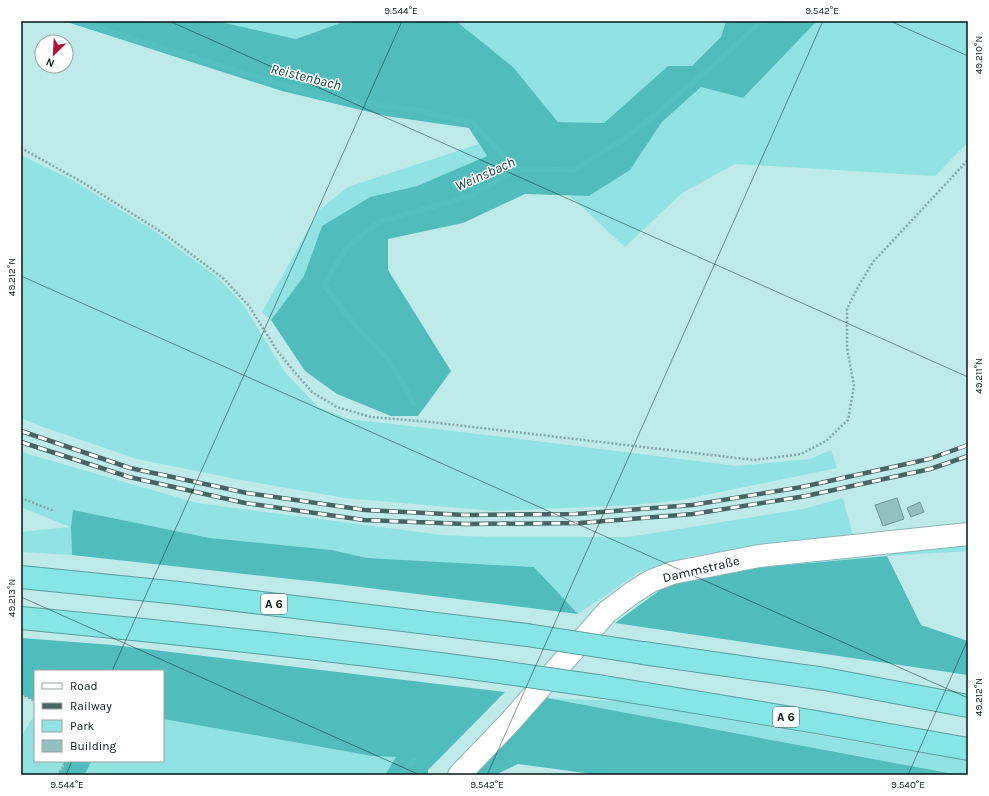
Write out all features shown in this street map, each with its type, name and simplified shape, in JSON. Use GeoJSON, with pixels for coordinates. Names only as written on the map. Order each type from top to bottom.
{"type":"FeatureCollection","features":[{"type":"Feature","properties":{"kind":"highway","name":"A 6"},"geometry":{"type":"LineString","coordinates":[[21,577],[225,598],[527,635],[825,679],[968,706]]}},
{"type":"Feature","properties":{"kind":"highway","name":"A 6"},"geometry":{"type":"LineString","coordinates":[[21,618],[182,633],[335,650],[493,671],[604,687],[968,749]]}},
{"type":"Feature","properties":{"kind":"street","name":"Dammstraße"},"geometry":{"type":"LineString","coordinates":[[459,775],[509,723],[607,612],[651,581],[672,573],[759,556],[968,534]]}},
{"type":"Feature","properties":{"kind":"path"},"geometry":{"type":"LineString","coordinates":[[21,148],[82,182],[166,235],[224,279],[249,306],[278,352],[312,392],[337,408],[371,417],[430,422],[754,460],[801,454],[826,441],[848,420],[854,386],[847,348],[847,310],[858,287],[873,262],[968,160]]}},
{"type":"Feature","properties":{"kind":"path"},"geometry":{"type":"LineString","coordinates":[[21,498],[54,511]]}},
{"type":"Feature","properties":{"kind":"path"},"geometry":{"type":"LineString","coordinates":[[21,694],[34,700]]}},
{"type":"Feature","properties":{"kind":"path"},"geometry":{"type":"LineString","coordinates":[[57,775],[64,766],[64,762]]}},
{"type":"Feature","properties":{"kind":"green space"},"geometry":{"type":"Polygon","coordinates":[[[217,21],[346,21],[296,39],[217,21]]]}},
{"type":"Feature","properties":{"kind":"green space"},"geometry":{"type":"Polygon","coordinates":[[[456,21],[726,21],[721,37],[692,66],[668,66],[604,123],[558,122],[513,67],[456,21]]]}},
{"type":"Feature","properties":{"kind":"green space"},"geometry":{"type":"Polygon","coordinates":[[[817,21],[968,21],[968,142],[935,176],[735,164],[682,193],[625,247],[569,195],[589,196],[630,170],[662,122],[701,87],[743,98],[817,21]]]}},
{"type":"Feature","properties":{"kind":"green space"},"geometry":{"type":"Polygon","coordinates":[[[479,144],[487,156],[417,186],[370,197],[322,226],[304,276],[271,320],[262,312],[319,210],[348,187],[479,144]]]}},
{"type":"Feature","properties":{"kind":"green space"},"geometry":{"type":"Polygon","coordinates":[[[21,155],[74,181],[156,232],[217,277],[243,304],[284,371],[318,407],[349,419],[737,466],[810,459],[831,450],[837,468],[681,500],[634,505],[495,511],[344,498],[236,479],[137,459],[40,426],[21,418],[21,155]]]}},
{"type":"Feature","properties":{"kind":"green space"},"geometry":{"type":"Polygon","coordinates":[[[21,452],[197,503],[442,535],[488,537],[629,537],[803,509],[843,498],[854,539],[813,539],[692,556],[639,572],[578,614],[534,567],[367,558],[332,550],[210,538],[73,510],[71,527],[72,555],[21,552],[21,532],[70,527],[21,507],[21,452]]]}},
{"type":"Feature","properties":{"kind":"green space"},"geometry":{"type":"Polygon","coordinates":[[[968,540],[968,551],[887,556],[888,549],[968,540]]]}},
{"type":"Feature","properties":{"kind":"green space"},"geometry":{"type":"Polygon","coordinates":[[[547,698],[619,701],[963,760],[968,761],[968,775],[959,775],[547,698]]]}},
{"type":"Feature","properties":{"kind":"green space"},"geometry":{"type":"Polygon","coordinates":[[[34,716],[34,762],[64,762],[64,766],[57,775],[21,775],[21,737],[34,716]]]}},
{"type":"Feature","properties":{"kind":"green space"},"geometry":{"type":"Polygon","coordinates":[[[164,719],[372,756],[396,757],[385,775],[85,775],[91,762],[164,762],[164,719]]]}},
{"type":"Feature","properties":{"kind":"shaded area"},"geometry":{"type":"Polygon","coordinates":[[[64,21],[217,21],[296,39],[346,21],[456,21],[513,67],[558,122],[604,123],[668,66],[692,66],[721,37],[726,21],[817,21],[743,98],[701,87],[662,122],[630,170],[589,196],[525,194],[463,223],[388,239],[388,270],[451,371],[418,416],[391,416],[337,394],[305,371],[271,320],[304,276],[322,226],[370,197],[417,186],[487,156],[469,128],[386,116],[282,91],[64,21]]]}},
{"type":"Feature","properties":{"kind":"shaded area"},"geometry":{"type":"Polygon","coordinates":[[[73,510],[210,538],[332,550],[367,558],[534,567],[578,614],[337,584],[72,555],[71,527],[73,510]]]}},
{"type":"Feature","properties":{"kind":"shaded area"},"geometry":{"type":"Polygon","coordinates":[[[887,556],[921,625],[968,641],[968,675],[615,623],[667,585],[741,569],[887,556]]]}},
{"type":"Feature","properties":{"kind":"shaded area"},"geometry":{"type":"Polygon","coordinates":[[[21,638],[113,645],[505,692],[428,770],[428,775],[385,775],[396,757],[372,756],[164,719],[164,670],[34,670],[34,700],[21,694],[21,638]]]}},
{"type":"Feature","properties":{"kind":"shaded area"},"geometry":{"type":"Polygon","coordinates":[[[547,698],[959,775],[600,775],[518,764],[495,775],[465,775],[547,698]]]}},
{"type":"Feature","properties":{"kind":"shaded area"},"geometry":{"type":"Polygon","coordinates":[[[64,762],[91,762],[85,775],[57,775],[64,766],[64,762]]]}},
{"type":"Feature","properties":{"kind":"building"},"geometry":{"type":"Polygon","coordinates":[[[897,498],[904,519],[883,526],[875,505],[897,498]]]}},
{"type":"Feature","properties":{"kind":"building"},"geometry":{"type":"Polygon","coordinates":[[[920,502],[924,512],[911,517],[907,508],[920,502]]]}},
{"type":"Feature","properties":{"kind":"waterway","name":"Reistenbach"},"geometry":{"type":"LineString","coordinates":[[75,21],[319,96],[420,111],[473,123],[517,169]]}},
{"type":"Feature","properties":{"kind":"waterway","name":"Weinsbach"},"geometry":{"type":"LineString","coordinates":[[414,404],[389,360],[353,323],[324,285],[347,247],[379,222],[470,196],[517,169],[574,170],[634,132],[716,63],[762,21]]}},
{"type":"Feature","properties":{"kind":"waterway","name":"Weinsbach"},"geometry":{"type":"LineString","coordinates":[[401,775],[414,761]]}},
{"type":"Feature","properties":{"kind":"railway"},"geometry":{"type":"LineString","coordinates":[[21,431],[130,468],[247,493],[365,510],[465,515],[576,514],[692,505],[802,487],[929,459],[968,445]]}},
{"type":"Feature","properties":{"kind":"railway"},"geometry":{"type":"LineString","coordinates":[[21,442],[129,477],[245,503],[364,520],[466,524],[580,523],[693,514],[806,496],[930,469],[968,456]]}}]}
